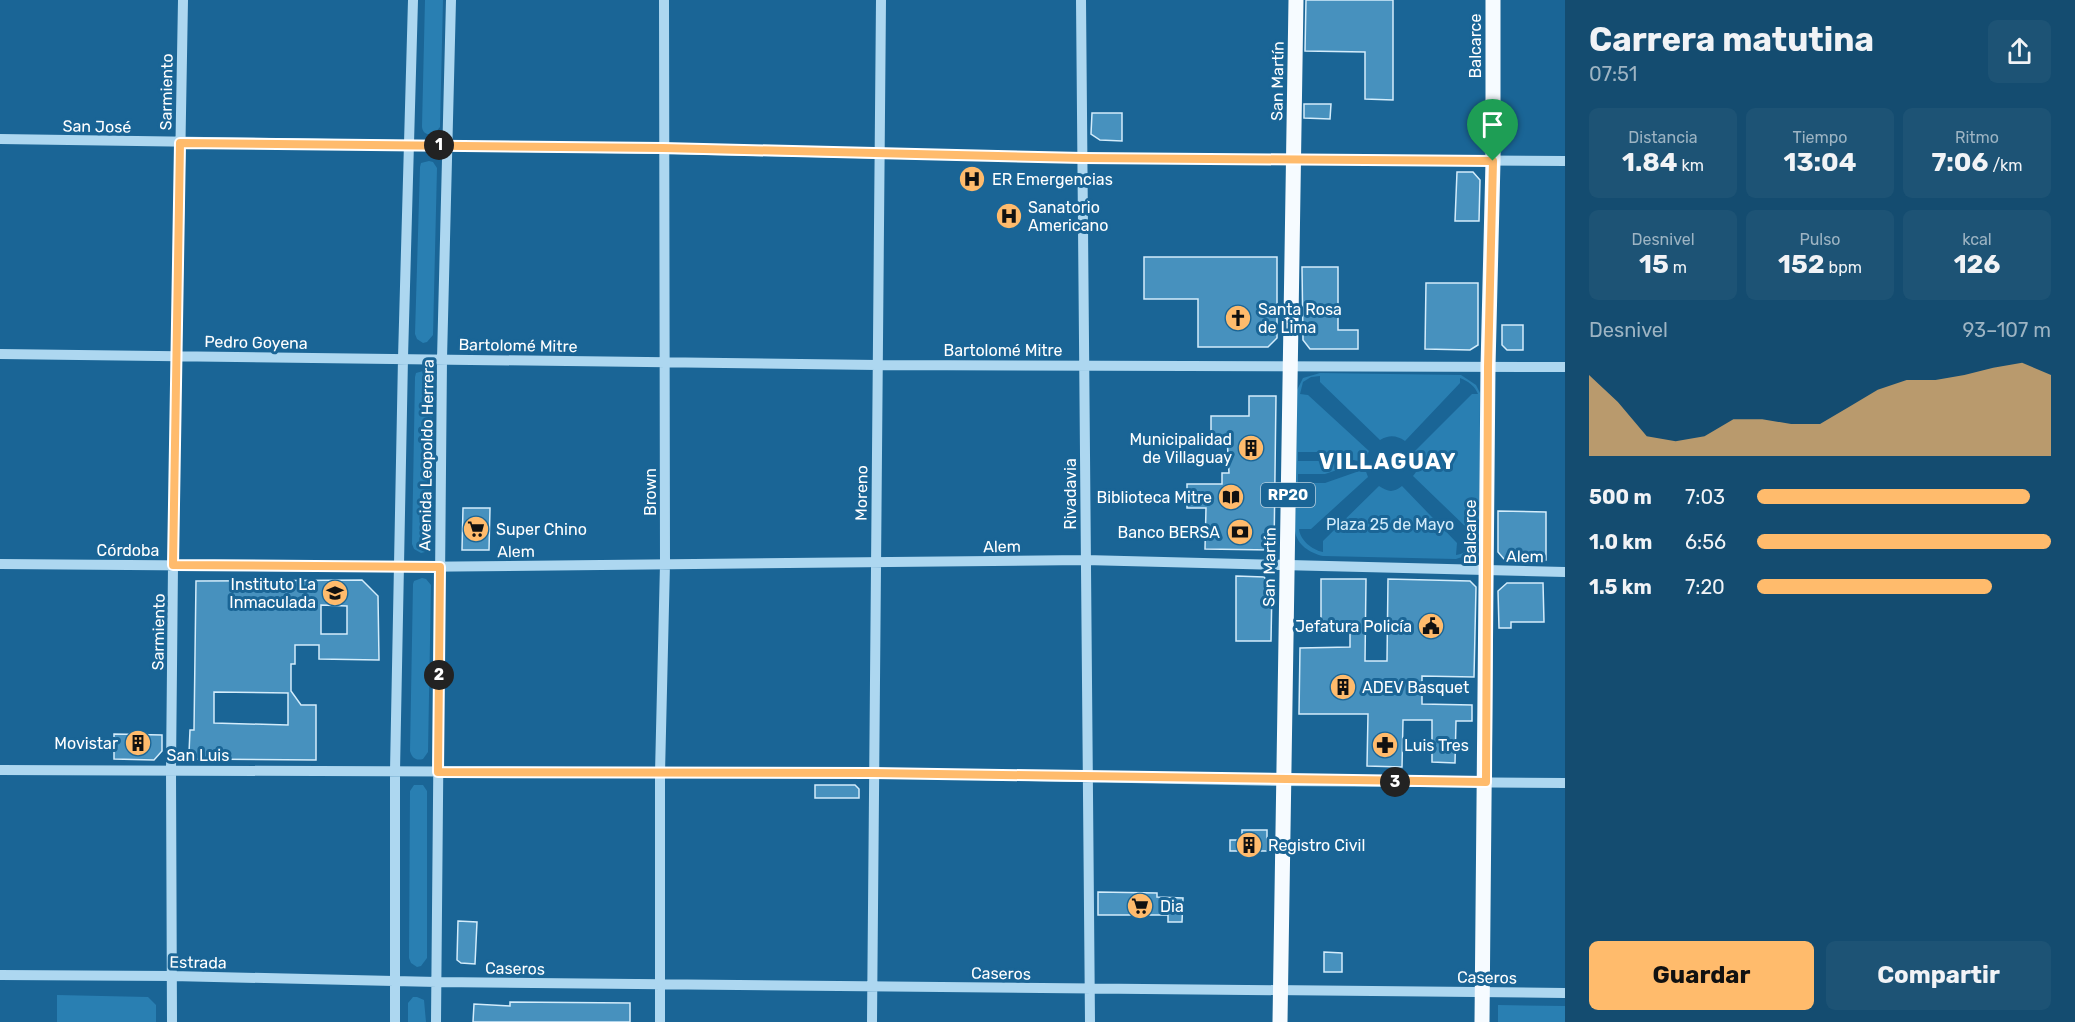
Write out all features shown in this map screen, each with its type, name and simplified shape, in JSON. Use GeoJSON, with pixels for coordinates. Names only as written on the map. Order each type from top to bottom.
{"type":"FeatureCollection","features":[{"type":"Feature","properties":{"kind":"main road","name":"San Martín"},"geometry":{"type":"LineString","coordinates":[[1280,990],[1296,0]]}},
{"type":"Feature","properties":{"kind":"main road","name":"Balcarce"},"geometry":{"type":"LineString","coordinates":[[1482,1022],[1488,570],[1488,367],[1493,161],[1492,0]]}},
{"type":"Feature","properties":{"kind":"main road","name":"RP20"},"geometry":{"type":"LineString","coordinates":[[1280,990],[1280,1022]]}},
{"type":"Feature","properties":{"kind":"street","name":"Sarmiento"},"geometry":{"type":"LineString","coordinates":[[172,1022],[173,565],[183,0]]}},
{"type":"Feature","properties":{"kind":"street","name":"Avenida Leopoldo Herrera"},"geometry":{"type":"LineString","coordinates":[[395,1022],[395,771],[413,0]]}},
{"type":"Feature","properties":{"kind":"street","name":"Avenida Leopoldo Herrera"},"geometry":{"type":"LineString","coordinates":[[436,1022],[442,359],[451,0]]}},
{"type":"Feature","properties":{"kind":"street","name":"Brown"},"geometry":{"type":"LineString","coordinates":[[660,1022],[660,773],[665,564],[666,362],[663,148],[664,0]]}},
{"type":"Feature","properties":{"kind":"street","name":"Moreno"},"geometry":{"type":"LineString","coordinates":[[872,1022],[881,0]]}},
{"type":"Feature","properties":{"kind":"street","name":"Rivadavia"},"geometry":{"type":"LineString","coordinates":[[1081,0],[1090,1022]]}},
{"type":"Feature","properties":{"kind":"street","name":"San José"},"geometry":{"type":"LineString","coordinates":[[0,139],[663,148],[1083,158],[1565,161]]}},
{"type":"Feature","properties":{"kind":"street","name":"Pedro Goyena"},"geometry":{"type":"LineString","coordinates":[[0,354],[442,359]]}},
{"type":"Feature","properties":{"kind":"street","name":"Bartolomé Mitre"},"geometry":{"type":"LineString","coordinates":[[442,359],[877,365],[1565,367]]}},
{"type":"Feature","properties":{"kind":"street","name":"Alem"},"geometry":{"type":"LineString","coordinates":[[400,567],[1085,560],[1565,572]]}},
{"type":"Feature","properties":{"kind":"street","name":"Córdoba"},"geometry":{"type":"LineString","coordinates":[[0,564],[400,567]]}},
{"type":"Feature","properties":{"kind":"street","name":"San Luis"},"geometry":{"type":"LineString","coordinates":[[0,770],[873,773],[1284,781],[1565,783]]}},
{"type":"Feature","properties":{"kind":"street","name":"Estrada"},"geometry":{"type":"LineString","coordinates":[[0,975],[437,982]]}},
{"type":"Feature","properties":{"kind":"street","name":"Caseros"},"geometry":{"type":"LineString","coordinates":[[437,982],[1565,993]]}},
{"type":"Feature","properties":{"kind":"green space"},"geometry":{"type":"Polygon","coordinates":[[[425,0],[443,0],[440,127],[432,135],[424,132],[422,128],[425,0]]]}},
{"type":"Feature","properties":{"kind":"green space"},"geometry":{"type":"Polygon","coordinates":[[[433,162],[437,168],[433,335],[423,343],[417,339],[415,334],[420,167],[421,163],[433,162]]]}},
{"type":"Feature","properties":{"kind":"green space"},"geometry":{"type":"Polygon","coordinates":[[[428,372],[432,377],[430,544],[425,552],[421,553],[414,549],[412,544],[415,377],[416,373],[428,372]]]}},
{"type":"Feature","properties":{"kind":"green space","name":"Plaza 25 de Mayo"},"geometry":{"type":"Polygon","coordinates":[[[1320,373],[1461,375],[1476,385],[1480,393],[1479,541],[1475,549],[1468,555],[1456,559],[1323,556],[1313,553],[1301,544],[1295,531],[1297,390],[1303,378],[1320,373]],[[1320,376],[1311,377],[1303,382],[1300,394],[1308,395],[1369,451],[1364,462],[1337,457],[1325,452],[1298,452],[1298,461],[1325,461],[1337,464],[1337,470],[1325,474],[1298,474],[1298,483],[1325,483],[1365,469],[1368,477],[1311,529],[1299,529],[1304,541],[1323,552],[1323,541],[1379,486],[1390,491],[1402,486],[1457,543],[1456,555],[1469,549],[1474,543],[1476,530],[1468,529],[1413,476],[1418,464],[1414,452],[1472,394],[1478,394],[1473,386],[1460,378],[1460,383],[1405,441],[1392,436],[1380,440],[1320,382],[1320,376]]]}},
{"type":"Feature","properties":{"kind":"green space"},"geometry":{"type":"Polygon","coordinates":[[[422,578],[431,585],[428,752],[423,759],[418,760],[410,751],[413,584],[414,581],[422,578]]]}},
{"type":"Feature","properties":{"kind":"green space"},"geometry":{"type":"Polygon","coordinates":[[[414,785],[423,785],[427,791],[427,958],[421,966],[417,967],[411,963],[409,958],[410,791],[414,785]]]}},
{"type":"Feature","properties":{"kind":"green space"},"geometry":{"type":"Polygon","coordinates":[[[57,995],[148,997],[156,1005],[156,1022],[57,1022],[57,995]]]}},
{"type":"Feature","properties":{"kind":"green space"},"geometry":{"type":"Polygon","coordinates":[[[413,997],[424,1000],[426,1022],[408,1022],[408,1003],[413,997]]]}},
{"type":"Feature","properties":{"kind":"green space"},"geometry":{"type":"Polygon","coordinates":[[[1498,1005],[1565,1006],[1565,1022],[1498,1022],[1498,1005]]]}},
{"type":"Feature","properties":{"kind":"building"},"geometry":{"type":"Polygon","coordinates":[[[1306,0],[1393,0],[1393,100],[1365,99],[1365,52],[1305,51],[1306,0]]]}},
{"type":"Feature","properties":{"kind":"building"},"geometry":{"type":"Polygon","coordinates":[[[1304,104],[1331,104],[1330,119],[1304,118],[1304,104]]]}},
{"type":"Feature","properties":{"kind":"building"},"geometry":{"type":"Polygon","coordinates":[[[1092,113],[1122,113],[1122,141],[1100,140],[1091,134],[1092,113]]]}},
{"type":"Feature","properties":{"kind":"building"},"geometry":{"type":"Polygon","coordinates":[[[1457,172],[1473,172],[1480,180],[1479,221],[1455,221],[1457,172]]]}},
{"type":"Feature","properties":{"kind":"building","name":"Santa Rosa de Lima"},"geometry":{"type":"Polygon","coordinates":[[[1144,257],[1277,257],[1277,338],[1268,347],[1198,347],[1198,299],[1144,299],[1144,257]]]}},
{"type":"Feature","properties":{"kind":"building"},"geometry":{"type":"Polygon","coordinates":[[[1302,267],[1338,267],[1338,330],[1358,330],[1358,349],[1310,349],[1303,340],[1302,267]]]}},
{"type":"Feature","properties":{"kind":"building"},"geometry":{"type":"Polygon","coordinates":[[[1426,283],[1478,283],[1478,345],[1470,350],[1425,349],[1426,283]]]}},
{"type":"Feature","properties":{"kind":"building"},"geometry":{"type":"Polygon","coordinates":[[[1502,325],[1523,325],[1523,350],[1507,350],[1502,345],[1502,325]]]}},
{"type":"Feature","properties":{"kind":"building"},"geometry":{"type":"Polygon","coordinates":[[[1249,396],[1276,396],[1274,550],[1205,549],[1206,508],[1187,508],[1187,484],[1222,484],[1222,473],[1229,473],[1227,437],[1211,437],[1211,416],[1249,416],[1249,396]]]}},
{"type":"Feature","properties":{"kind":"building","name":"Super Chino"},"geometry":{"type":"Polygon","coordinates":[[[463,508],[490,508],[489,550],[462,550],[463,508]]]}},
{"type":"Feature","properties":{"kind":"building"},"geometry":{"type":"Polygon","coordinates":[[[1498,511],[1546,512],[1546,560],[1504,559],[1498,552],[1498,511]]]}},
{"type":"Feature","properties":{"kind":"building"},"geometry":{"type":"Polygon","coordinates":[[[1236,576],[1264,577],[1272,587],[1271,641],[1236,641],[1236,576]]]}},
{"type":"Feature","properties":{"kind":"building"},"geometry":{"type":"Polygon","coordinates":[[[1321,579],[1366,579],[1365,661],[1387,661],[1388,579],[1470,581],[1476,587],[1474,677],[1422,676],[1422,704],[1472,705],[1472,721],[1456,721],[1455,763],[1432,762],[1432,720],[1403,720],[1402,767],[1367,766],[1368,714],[1299,714],[1300,648],[1350,647],[1350,625],[1321,626],[1321,579]]]}},
{"type":"Feature","properties":{"kind":"building"},"geometry":{"type":"Polygon","coordinates":[[[362,580],[378,596],[379,660],[319,659],[319,645],[295,645],[295,664],[291,664],[291,691],[301,705],[316,705],[316,760],[194,759],[189,753],[190,730],[194,730],[196,581],[362,580]],[[321,605],[321,634],[347,634],[347,606],[321,605]],[[214,692],[214,723],[288,725],[288,693],[214,692]]]}},
{"type":"Feature","properties":{"kind":"building"},"geometry":{"type":"Polygon","coordinates":[[[1507,583],[1543,583],[1544,622],[1511,622],[1511,628],[1499,628],[1498,591],[1507,583]]]}},
{"type":"Feature","properties":{"kind":"building","name":"Movistar"},"geometry":{"type":"Polygon","coordinates":[[[114,734],[162,735],[162,751],[154,760],[114,759],[114,734]]]}},
{"type":"Feature","properties":{"kind":"building"},"geometry":{"type":"Polygon","coordinates":[[[815,785],[855,785],[859,789],[859,798],[815,798],[815,785]]]}},
{"type":"Feature","properties":{"kind":"building","name":"Registro Civil"},"geometry":{"type":"Polygon","coordinates":[[[1242,830],[1267,830],[1267,851],[1230,851],[1230,840],[1242,840],[1242,830]]]}},
{"type":"Feature","properties":{"kind":"building","name":"Dia"},"geometry":{"type":"Polygon","coordinates":[[[1098,892],[1157,893],[1157,897],[1183,898],[1182,922],[1168,922],[1168,915],[1098,915],[1098,892]]]}},
{"type":"Feature","properties":{"kind":"building"},"geometry":{"type":"Polygon","coordinates":[[[458,921],[477,922],[475,964],[461,963],[457,960],[458,921]]]}},
{"type":"Feature","properties":{"kind":"building"},"geometry":{"type":"Polygon","coordinates":[[[1324,952],[1342,953],[1342,972],[1324,972],[1324,952]]]}},
{"type":"Feature","properties":{"kind":"building"},"geometry":{"type":"Polygon","coordinates":[[[510,1002],[630,1003],[630,1022],[473,1022],[474,1004],[510,1006],[510,1002]]]}},
{"type":"Feature","properties":{"kind":"place","name":"ER Emergencias"},"geometry":{"type":"Point","coordinates":[972,179]}},
{"type":"Feature","properties":{"kind":"place","name":"Sanatorio Americano"},"geometry":{"type":"Point","coordinates":[1009,216]}},
{"type":"Feature","properties":{"kind":"place","name":"Santa Rosa de Lima"},"geometry":{"type":"Point","coordinates":[1238,318]}},
{"type":"Feature","properties":{"kind":"place","name":"Municipalidad de Villaguay"},"geometry":{"type":"Point","coordinates":[1251,448]}},
{"type":"Feature","properties":{"kind":"place","name":"Biblioteca Mitre"},"geometry":{"type":"Point","coordinates":[1231,497]}},
{"type":"Feature","properties":{"kind":"place","name":"Super Chino"},"geometry":{"type":"Point","coordinates":[476,529]}},
{"type":"Feature","properties":{"kind":"place","name":"Banco BERSA"},"geometry":{"type":"Point","coordinates":[1240,532]}},
{"type":"Feature","properties":{"kind":"place","name":"Instituto La Inmaculada"},"geometry":{"type":"Point","coordinates":[335,593]}},
{"type":"Feature","properties":{"kind":"place","name":"Jefatura Policía"},"geometry":{"type":"Point","coordinates":[1431,626]}},
{"type":"Feature","properties":{"kind":"place","name":"ADEV Basquet"},"geometry":{"type":"Point","coordinates":[1343,687]}},
{"type":"Feature","properties":{"kind":"place","name":"Movistar"},"geometry":{"type":"Point","coordinates":[138,743]}},
{"type":"Feature","properties":{"kind":"place","name":"Luis Tres"},"geometry":{"type":"Point","coordinates":[1385,745]}},
{"type":"Feature","properties":{"kind":"place","name":"Registro Civil"},"geometry":{"type":"Point","coordinates":[1249,845]}},
{"type":"Feature","properties":{"kind":"place","name":"Dia"},"geometry":{"type":"Point","coordinates":[1140,906]}},
{"type":"Feature","properties":{"kind":"district","name":"VILLAGUAY"},"geometry":{"type":"Point","coordinates":[1388,461]}},
{"type":"Feature","properties":{"kind":"route"},"geometry":{"type":"LineString","coordinates":[[180,143],[663,148],[1083,158],[1493,161],[1488,367],[1486,782],[1284,781],[873,773],[438,772],[440,567],[173,565],[180,143]]}}]}
